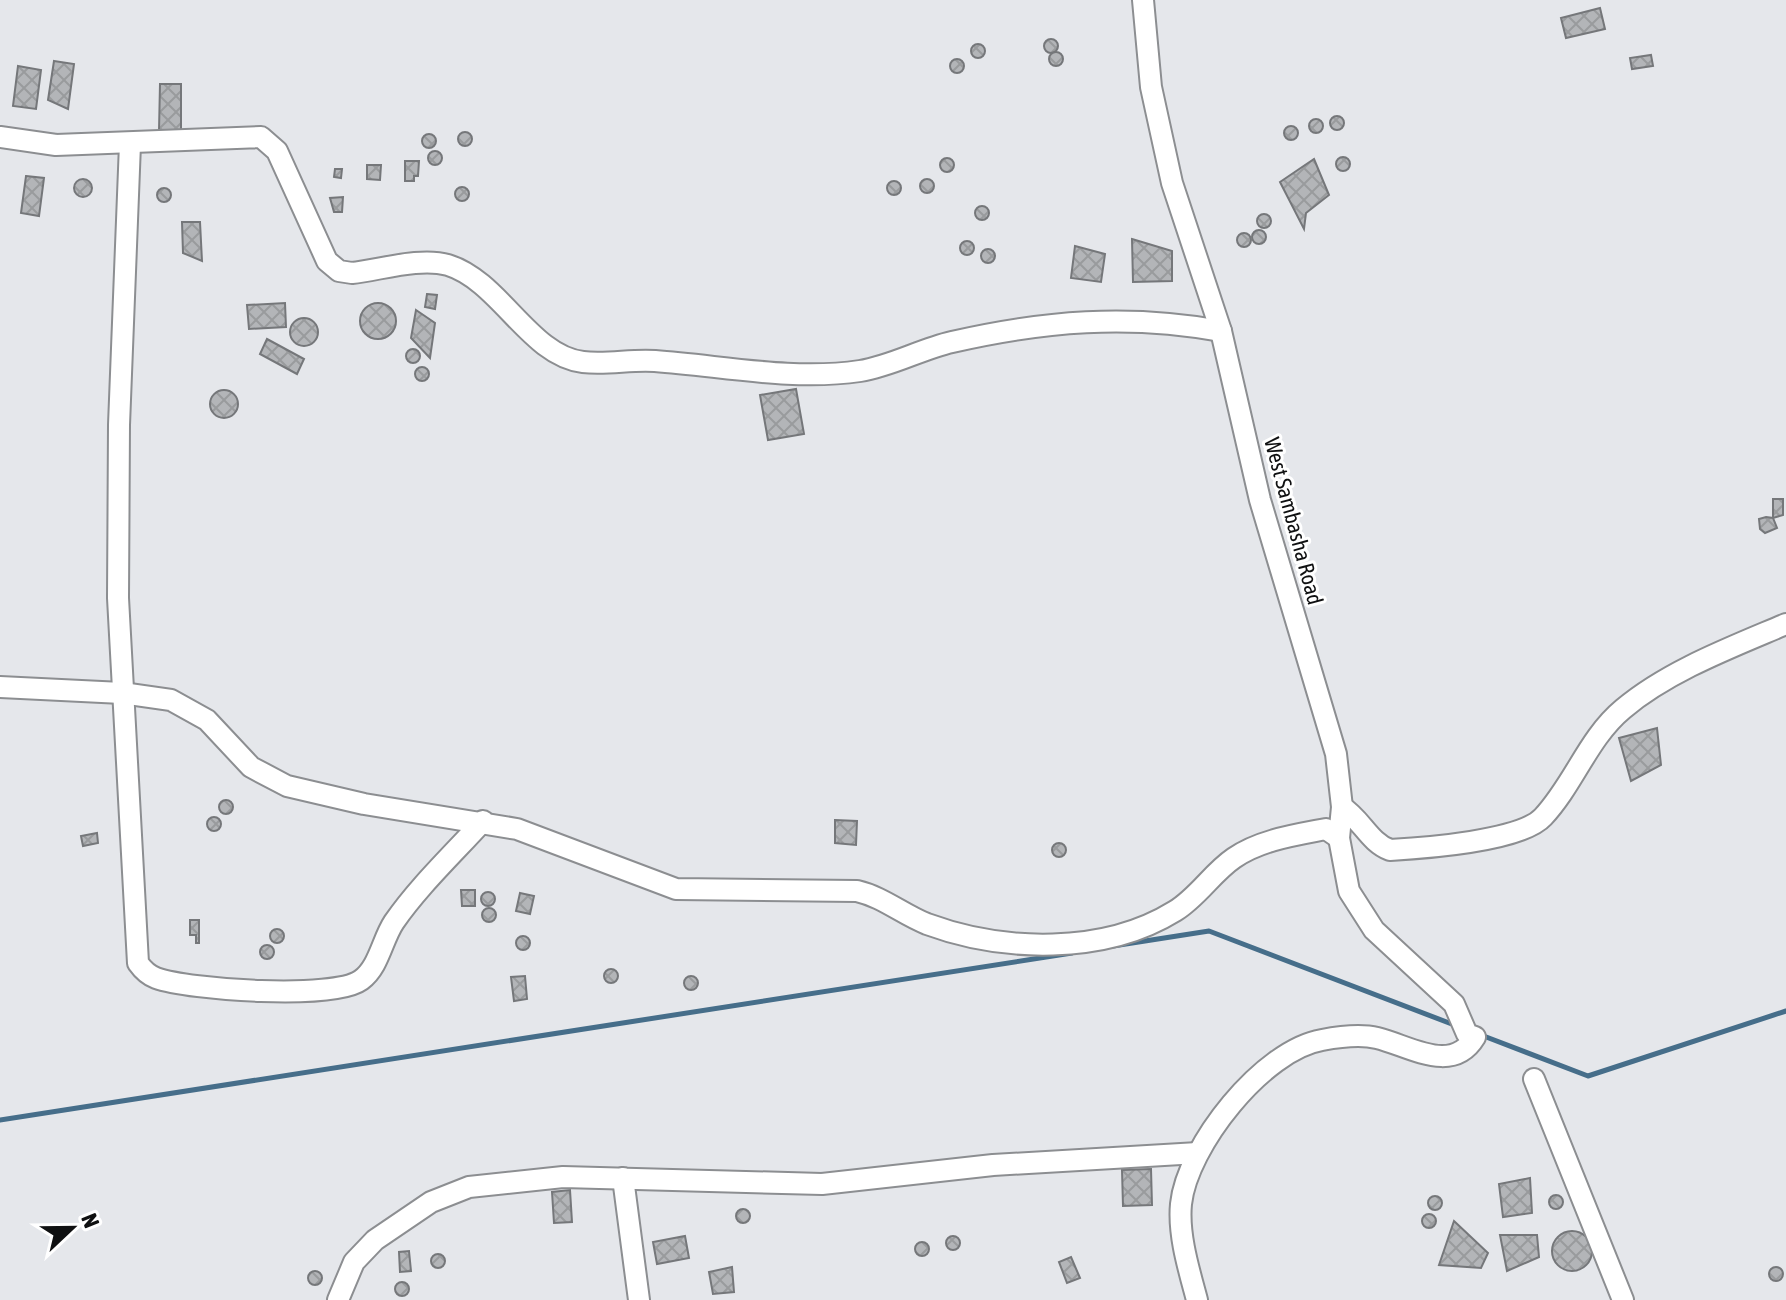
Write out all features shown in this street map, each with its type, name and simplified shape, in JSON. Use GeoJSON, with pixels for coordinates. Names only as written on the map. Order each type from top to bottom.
{"type":"FeatureCollection","features":[{"type":"Feature","properties":{"kind":"street","name":"West Sambasha Road"},"geometry":{"type":"LineString","coordinates":[[1143,0],[1157,124],[1172,183],[1221,331],[1260,500],[1336,754],[1342,807],[1339,838],[1342,868],[1356,907],[1388,945],[1436,984],[1460,1017],[1467,1034],[1475,1037],[1468,1049],[1445,1058],[1374,1038],[1320,1040],[1290,1052],[1268,1067],[1231,1106],[1198,1153]]}},
{"type":"Feature","properties":{"kind":"street"},"geometry":{"type":"LineString","coordinates":[[0,137],[56,145],[261,137],[277,151],[327,261],[339,271],[352,273],[446,264],[495,296],[550,348],[567,359],[585,363],[652,360],[759,372],[839,374],[866,370],[952,342],[1037,326],[1113,319],[1168,321],[1221,331]]}},
{"type":"Feature","properties":{"kind":"street"},"geometry":{"type":"LineString","coordinates":[[130,144],[119,425],[122,693],[136,958],[142,969],[155,978],[187,986],[307,991],[352,985],[367,974],[392,925],[407,905],[483,821]]}},
{"type":"Feature","properties":{"kind":"street"},"geometry":{"type":"LineString","coordinates":[[1342,807],[1360,819],[1378,845],[1390,850],[1528,828],[1549,810],[1589,748],[1624,708],[1663,682],[1786,624]]}},
{"type":"Feature","properties":{"kind":"street"},"geometry":{"type":"LineString","coordinates":[[0,687],[122,693],[171,700],[187,706],[207,720],[251,767],[287,786],[364,804],[483,821],[545,837],[676,889],[857,891],[877,895],[914,919],[944,930],[1037,944],[1098,938],[1160,918],[1192,898],[1234,858],[1263,844],[1326,829],[1339,838]]}},
{"type":"Feature","properties":{"kind":"street"},"geometry":{"type":"LineString","coordinates":[[1534,1079],[1623,1300]]}},
{"type":"Feature","properties":{"kind":"street"},"geometry":{"type":"LineString","coordinates":[[338,1300],[354,1262],[375,1240],[431,1202],[469,1187],[516,1179],[623,1178],[822,1184],[993,1165],[1198,1153],[1187,1176],[1180,1207],[1184,1244],[1197,1300]]}},
{"type":"Feature","properties":{"kind":"street"},"geometry":{"type":"LineString","coordinates":[[623,1178],[639,1300]]}},
{"type":"Feature","properties":{"kind":"building"},"geometry":{"type":"Polygon","coordinates":[[[1600,8],[1605,29],[1566,38],[1561,18],[1600,8]]]}},
{"type":"Feature","properties":{"kind":"building"},"geometry":{"type":"Polygon","coordinates":[[[1051,39],[1058,46],[1051,53],[1044,46],[1051,39]]]}},
{"type":"Feature","properties":{"kind":"building"},"geometry":{"type":"Polygon","coordinates":[[[978,44],[985,51],[978,58],[971,51],[978,44]]]}},
{"type":"Feature","properties":{"kind":"building"},"geometry":{"type":"Polygon","coordinates":[[[1056,52],[1063,59],[1056,66],[1049,59],[1056,52]]]}},
{"type":"Feature","properties":{"kind":"building"},"geometry":{"type":"Polygon","coordinates":[[[1651,55],[1653,66],[1632,69],[1630,58],[1651,55]]]}},
{"type":"Feature","properties":{"kind":"building"},"geometry":{"type":"Polygon","coordinates":[[[957,59],[964,66],[957,73],[950,66],[957,59]]]}},
{"type":"Feature","properties":{"kind":"building"},"geometry":{"type":"Polygon","coordinates":[[[54,61],[74,64],[68,109],[48,100],[54,61]]]}},
{"type":"Feature","properties":{"kind":"building"},"geometry":{"type":"Polygon","coordinates":[[[18,66],[41,70],[36,109],[13,106],[18,66]]]}},
{"type":"Feature","properties":{"kind":"building"},"geometry":{"type":"Polygon","coordinates":[[[160,84],[181,84],[181,131],[159,131],[160,84]]]}},
{"type":"Feature","properties":{"kind":"building"},"geometry":{"type":"Polygon","coordinates":[[[1337,116],[1344,123],[1337,130],[1330,123],[1337,116]]]}},
{"type":"Feature","properties":{"kind":"building"},"geometry":{"type":"Polygon","coordinates":[[[1316,119],[1323,126],[1316,133],[1309,126],[1316,119]]]}},
{"type":"Feature","properties":{"kind":"building"},"geometry":{"type":"Polygon","coordinates":[[[1291,126],[1298,133],[1291,140],[1284,133],[1291,126]]]}},
{"type":"Feature","properties":{"kind":"building"},"geometry":{"type":"Polygon","coordinates":[[[465,132],[472,139],[465,146],[458,139],[465,132]]]}},
{"type":"Feature","properties":{"kind":"building"},"geometry":{"type":"Polygon","coordinates":[[[429,134],[436,141],[429,148],[422,141],[429,134]]]}},
{"type":"Feature","properties":{"kind":"building"},"geometry":{"type":"Polygon","coordinates":[[[435,151],[442,158],[435,165],[428,158],[435,151]]]}},
{"type":"Feature","properties":{"kind":"building"},"geometry":{"type":"Polygon","coordinates":[[[1343,157],[1350,164],[1343,171],[1336,164],[1343,157]]]}},
{"type":"Feature","properties":{"kind":"building"},"geometry":{"type":"Polygon","coordinates":[[[947,158],[954,165],[947,172],[940,165],[947,158]]]}},
{"type":"Feature","properties":{"kind":"building"},"geometry":{"type":"Polygon","coordinates":[[[1314,159],[1329,195],[1306,213],[1304,229],[1280,182],[1314,159]]]}},
{"type":"Feature","properties":{"kind":"building"},"geometry":{"type":"Polygon","coordinates":[[[405,161],[419,161],[418,176],[414,176],[414,181],[405,181],[405,161]]]}},
{"type":"Feature","properties":{"kind":"building"},"geometry":{"type":"Polygon","coordinates":[[[367,165],[381,165],[380,180],[367,179],[367,165]]]}},
{"type":"Feature","properties":{"kind":"building"},"geometry":{"type":"Polygon","coordinates":[[[335,169],[342,169],[341,178],[334,177],[335,169]]]}},
{"type":"Feature","properties":{"kind":"building"},"geometry":{"type":"Polygon","coordinates":[[[26,176],[44,178],[39,216],[21,213],[26,176]]]}},
{"type":"Feature","properties":{"kind":"building"},"geometry":{"type":"Polygon","coordinates":[[[83,179],[92,188],[83,197],[74,188],[83,179]]]}},
{"type":"Feature","properties":{"kind":"building"},"geometry":{"type":"Polygon","coordinates":[[[927,179],[934,186],[927,193],[920,186],[927,179]]]}},
{"type":"Feature","properties":{"kind":"building"},"geometry":{"type":"Polygon","coordinates":[[[894,181],[901,188],[894,195],[887,188],[894,181]]]}},
{"type":"Feature","properties":{"kind":"building"},"geometry":{"type":"Polygon","coordinates":[[[462,187],[469,194],[462,201],[455,194],[462,187]]]}},
{"type":"Feature","properties":{"kind":"building"},"geometry":{"type":"Polygon","coordinates":[[[164,188],[171,195],[164,202],[157,195],[164,188]]]}},
{"type":"Feature","properties":{"kind":"building"},"geometry":{"type":"Polygon","coordinates":[[[343,197],[342,212],[334,212],[330,198],[343,197]]]}},
{"type":"Feature","properties":{"kind":"building"},"geometry":{"type":"Polygon","coordinates":[[[982,206],[989,213],[982,220],[975,213],[982,206]]]}},
{"type":"Feature","properties":{"kind":"building"},"geometry":{"type":"Polygon","coordinates":[[[1264,214],[1271,221],[1264,228],[1257,221],[1264,214]]]}},
{"type":"Feature","properties":{"kind":"building"},"geometry":{"type":"Polygon","coordinates":[[[182,222],[200,222],[202,261],[183,253],[182,222]]]}},
{"type":"Feature","properties":{"kind":"building"},"geometry":{"type":"Polygon","coordinates":[[[1259,230],[1266,237],[1259,244],[1252,237],[1259,230]]]}},
{"type":"Feature","properties":{"kind":"building"},"geometry":{"type":"Polygon","coordinates":[[[1244,233],[1251,240],[1244,247],[1237,240],[1244,233]]]}},
{"type":"Feature","properties":{"kind":"building"},"geometry":{"type":"Polygon","coordinates":[[[1132,239],[1172,251],[1172,281],[1133,282],[1132,239]]]}},
{"type":"Feature","properties":{"kind":"building"},"geometry":{"type":"Polygon","coordinates":[[[967,241],[974,248],[967,255],[960,248],[967,241]]]}},
{"type":"Feature","properties":{"kind":"building"},"geometry":{"type":"Polygon","coordinates":[[[1075,246],[1105,254],[1101,282],[1071,278],[1075,246]]]}},
{"type":"Feature","properties":{"kind":"building"},"geometry":{"type":"Polygon","coordinates":[[[988,249],[995,256],[988,263],[981,256],[988,249]]]}},
{"type":"Feature","properties":{"kind":"building"},"geometry":{"type":"Polygon","coordinates":[[[427,294],[437,295],[435,309],[425,307],[427,294]]]}},
{"type":"Feature","properties":{"kind":"building"},"geometry":{"type":"Polygon","coordinates":[[[285,303],[286,327],[249,329],[247,305],[285,303]]]}},
{"type":"Feature","properties":{"kind":"building"},"geometry":{"type":"Polygon","coordinates":[[[378,303],[391,308],[396,321],[391,334],[378,339],[365,334],[360,321],[365,308],[378,303]]]}},
{"type":"Feature","properties":{"kind":"building"},"geometry":{"type":"Polygon","coordinates":[[[416,310],[435,323],[430,358],[411,338],[416,310]]]}},
{"type":"Feature","properties":{"kind":"building"},"geometry":{"type":"Polygon","coordinates":[[[304,318],[314,322],[318,332],[314,342],[304,346],[294,342],[290,332],[294,322],[304,318]]]}},
{"type":"Feature","properties":{"kind":"building"},"geometry":{"type":"Polygon","coordinates":[[[267,339],[304,359],[297,374],[260,354],[267,339]]]}},
{"type":"Feature","properties":{"kind":"building"},"geometry":{"type":"Polygon","coordinates":[[[413,349],[420,356],[413,363],[406,356],[413,349]]]}},
{"type":"Feature","properties":{"kind":"building"},"geometry":{"type":"Polygon","coordinates":[[[422,367],[429,374],[422,381],[415,374],[422,367]]]}},
{"type":"Feature","properties":{"kind":"building"},"geometry":{"type":"Polygon","coordinates":[[[796,389],[804,434],[768,440],[760,395],[796,389]]]}},
{"type":"Feature","properties":{"kind":"building"},"geometry":{"type":"Polygon","coordinates":[[[224,390],[234,394],[238,404],[234,414],[224,418],[214,414],[210,404],[214,394],[224,390]]]}},
{"type":"Feature","properties":{"kind":"building"},"geometry":{"type":"Polygon","coordinates":[[[1773,499],[1783,499],[1783,515],[1773,518],[1773,499]]]}},
{"type":"Feature","properties":{"kind":"building"},"geometry":{"type":"Polygon","coordinates":[[[1773,518],[1777,528],[1765,533],[1760,529],[1759,519],[1773,518]]]}},
{"type":"Feature","properties":{"kind":"building"},"geometry":{"type":"Polygon","coordinates":[[[1657,728],[1661,765],[1631,781],[1619,738],[1657,728]]]}},
{"type":"Feature","properties":{"kind":"building"},"geometry":{"type":"Polygon","coordinates":[[[226,800],[233,807],[226,814],[219,807],[226,800]]]}},
{"type":"Feature","properties":{"kind":"building"},"geometry":{"type":"Polygon","coordinates":[[[214,817],[221,824],[214,831],[207,824],[214,817]]]}},
{"type":"Feature","properties":{"kind":"building"},"geometry":{"type":"Polygon","coordinates":[[[835,820],[857,821],[856,845],[835,843],[835,820]]]}},
{"type":"Feature","properties":{"kind":"building"},"geometry":{"type":"Polygon","coordinates":[[[97,833],[98,843],[83,846],[81,836],[97,833]]]}},
{"type":"Feature","properties":{"kind":"building"},"geometry":{"type":"Polygon","coordinates":[[[1059,843],[1066,850],[1059,857],[1052,850],[1059,843]]]}},
{"type":"Feature","properties":{"kind":"building"},"geometry":{"type":"Polygon","coordinates":[[[461,890],[475,890],[475,906],[462,906],[461,890]]]}},
{"type":"Feature","properties":{"kind":"building"},"geometry":{"type":"Polygon","coordinates":[[[488,892],[495,899],[488,906],[481,899],[488,892]]]}},
{"type":"Feature","properties":{"kind":"building"},"geometry":{"type":"Polygon","coordinates":[[[520,893],[534,896],[530,914],[516,911],[520,893]]]}},
{"type":"Feature","properties":{"kind":"building"},"geometry":{"type":"Polygon","coordinates":[[[489,908],[496,915],[489,922],[482,915],[489,908]]]}},
{"type":"Feature","properties":{"kind":"building"},"geometry":{"type":"Polygon","coordinates":[[[190,920],[199,920],[199,943],[196,943],[196,935],[190,935],[190,920]]]}},
{"type":"Feature","properties":{"kind":"building"},"geometry":{"type":"Polygon","coordinates":[[[277,929],[284,936],[277,943],[270,936],[277,929]]]}},
{"type":"Feature","properties":{"kind":"building"},"geometry":{"type":"Polygon","coordinates":[[[523,936],[530,943],[523,950],[516,943],[523,936]]]}},
{"type":"Feature","properties":{"kind":"building"},"geometry":{"type":"Polygon","coordinates":[[[267,945],[274,952],[267,959],[260,952],[267,945]]]}},
{"type":"Feature","properties":{"kind":"building"},"geometry":{"type":"Polygon","coordinates":[[[611,969],[618,976],[611,983],[604,976],[611,969]]]}},
{"type":"Feature","properties":{"kind":"building"},"geometry":{"type":"Polygon","coordinates":[[[525,976],[527,999],[514,1001],[511,977],[525,976]]]}},
{"type":"Feature","properties":{"kind":"building"},"geometry":{"type":"Polygon","coordinates":[[[691,976],[698,983],[691,990],[684,983],[691,976]]]}},
{"type":"Feature","properties":{"kind":"building"},"geometry":{"type":"Polygon","coordinates":[[[1151,1169],[1152,1205],[1123,1206],[1122,1170],[1151,1169]]]}},
{"type":"Feature","properties":{"kind":"building"},"geometry":{"type":"Polygon","coordinates":[[[1530,1178],[1532,1213],[1503,1217],[1499,1184],[1530,1178]]]}},
{"type":"Feature","properties":{"kind":"building"},"geometry":{"type":"Polygon","coordinates":[[[570,1190],[572,1222],[554,1223],[552,1192],[570,1190]]]}},
{"type":"Feature","properties":{"kind":"building"},"geometry":{"type":"Polygon","coordinates":[[[1556,1195],[1563,1202],[1556,1209],[1549,1202],[1556,1195]]]}},
{"type":"Feature","properties":{"kind":"building"},"geometry":{"type":"Polygon","coordinates":[[[1435,1196],[1442,1203],[1435,1210],[1428,1203],[1435,1196]]]}},
{"type":"Feature","properties":{"kind":"building"},"geometry":{"type":"Polygon","coordinates":[[[743,1209],[750,1216],[743,1223],[736,1216],[743,1209]]]}},
{"type":"Feature","properties":{"kind":"building"},"geometry":{"type":"Polygon","coordinates":[[[1429,1214],[1436,1221],[1429,1228],[1422,1221],[1429,1214]]]}},
{"type":"Feature","properties":{"kind":"building"},"geometry":{"type":"Polygon","coordinates":[[[1454,1221],[1488,1253],[1481,1268],[1439,1265],[1454,1221]]]}},
{"type":"Feature","properties":{"kind":"building"},"geometry":{"type":"Polygon","coordinates":[[[1572,1231],[1586,1237],[1592,1251],[1586,1265],[1572,1271],[1558,1265],[1552,1251],[1558,1237],[1572,1231]]]}},
{"type":"Feature","properties":{"kind":"building"},"geometry":{"type":"Polygon","coordinates":[[[1500,1235],[1537,1235],[1539,1257],[1507,1271],[1500,1235]]]}},
{"type":"Feature","properties":{"kind":"building"},"geometry":{"type":"Polygon","coordinates":[[[685,1236],[689,1258],[657,1264],[653,1242],[685,1236]]]}},
{"type":"Feature","properties":{"kind":"building"},"geometry":{"type":"Polygon","coordinates":[[[953,1236],[960,1243],[953,1250],[946,1243],[953,1236]]]}},
{"type":"Feature","properties":{"kind":"building"},"geometry":{"type":"Polygon","coordinates":[[[922,1242],[929,1249],[922,1256],[915,1249],[922,1242]]]}},
{"type":"Feature","properties":{"kind":"building"},"geometry":{"type":"Polygon","coordinates":[[[409,1251],[411,1271],[400,1272],[399,1252],[409,1251]]]}},
{"type":"Feature","properties":{"kind":"building"},"geometry":{"type":"Polygon","coordinates":[[[438,1254],[445,1261],[438,1268],[431,1261],[438,1254]]]}},
{"type":"Feature","properties":{"kind":"building"},"geometry":{"type":"Polygon","coordinates":[[[1071,1257],[1080,1278],[1067,1283],[1059,1262],[1071,1257]]]}},
{"type":"Feature","properties":{"kind":"building"},"geometry":{"type":"Polygon","coordinates":[[[732,1267],[734,1292],[713,1294],[709,1272],[732,1267]]]}},
{"type":"Feature","properties":{"kind":"building"},"geometry":{"type":"Polygon","coordinates":[[[1776,1267],[1783,1274],[1776,1281],[1769,1274],[1776,1267]]]}},
{"type":"Feature","properties":{"kind":"building"},"geometry":{"type":"Polygon","coordinates":[[[315,1271],[322,1278],[315,1285],[308,1278],[315,1271]]]}},
{"type":"Feature","properties":{"kind":"building"},"geometry":{"type":"Polygon","coordinates":[[[402,1282],[409,1289],[402,1296],[395,1289],[402,1282]]]}},
{"type":"Feature","properties":{"kind":"waterway"},"geometry":{"type":"LineString","coordinates":[[1113,946],[1209,931],[1457,1026]]}},
{"type":"Feature","properties":{"kind":"waterway"},"geometry":{"type":"LineString","coordinates":[[0,1120],[1072,953]]}},
{"type":"Feature","properties":{"kind":"waterway"},"geometry":{"type":"LineString","coordinates":[[1481,1035],[1588,1076],[1786,1011]]}}]}
